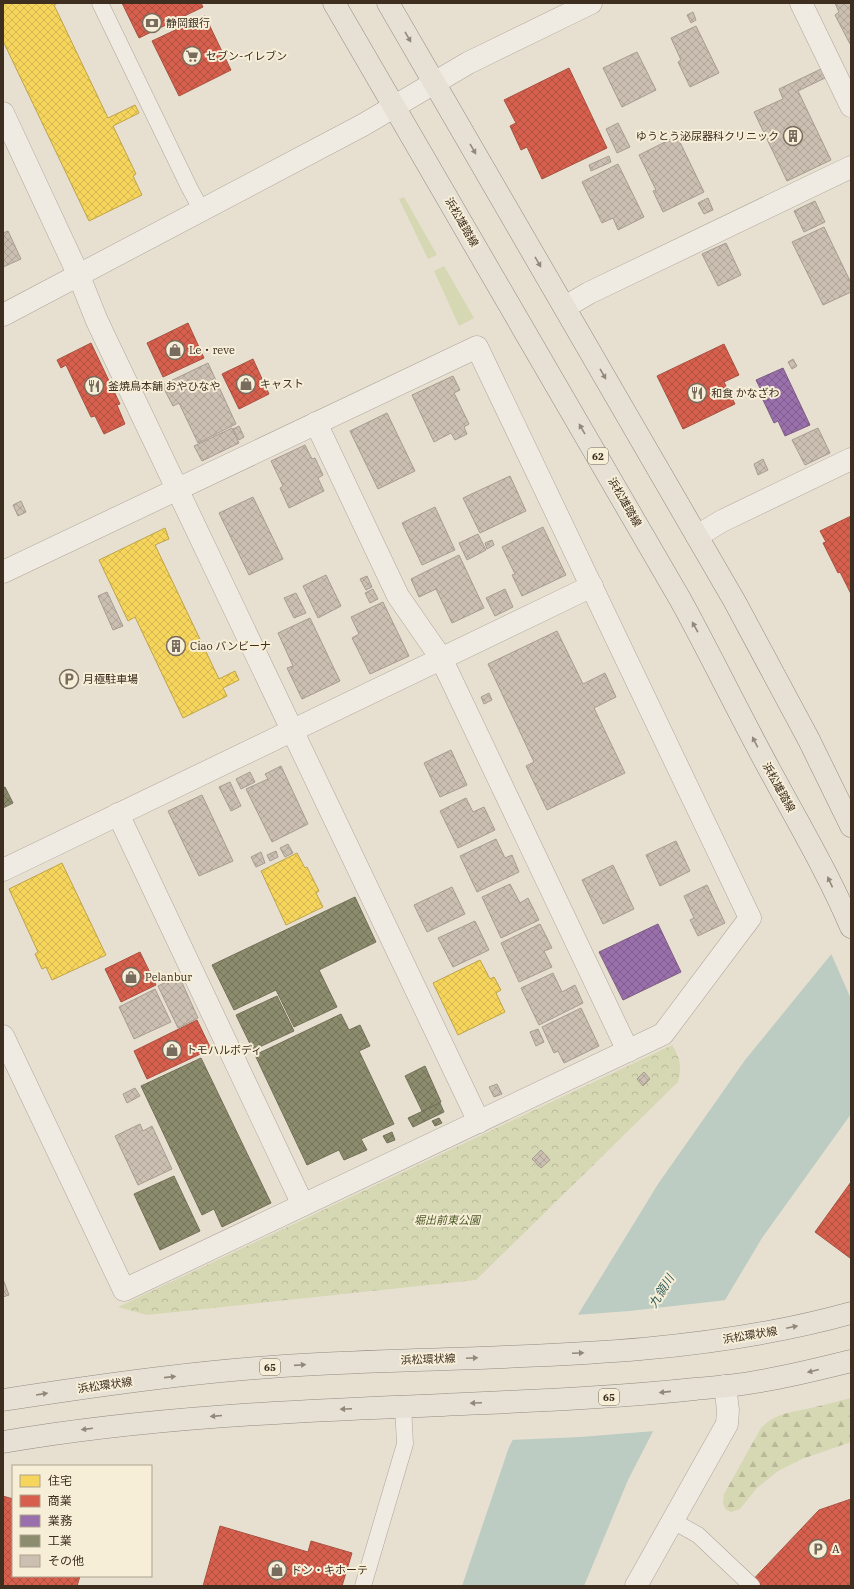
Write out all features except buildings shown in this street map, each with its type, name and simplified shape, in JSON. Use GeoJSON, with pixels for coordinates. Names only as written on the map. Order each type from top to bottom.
{"type":"FeatureCollection","features":[{"type":"Feature","properties":{"kind":"main road","name":"浜松雄踏線"},"geometry":{"type":"LineString","coordinates":[[334,3],[680,599],[711,656],[772,776],[818,859],[849,922]]}},
{"type":"Feature","properties":{"kind":"main road"},"geometry":{"type":"LineString","coordinates":[[388,3],[697,536],[773,671],[851,826]]}},
{"type":"Feature","properties":{"kind":"main road","name":"浜松環状線"},"geometry":{"type":"LineString","coordinates":[[3,1400],[128,1382],[254,1368],[325,1363],[539,1355],[632,1349],[726,1339],[779,1330],[851,1313]]}},
{"type":"Feature","properties":{"kind":"main road","name":"65"},"geometry":{"type":"LineString","coordinates":[[3,1442],[52,1433],[177,1419],[302,1410],[514,1402],[641,1395],[753,1383],[851,1361]]}},
{"type":"Feature","properties":{"kind":"street"},"geometry":{"type":"LineString","coordinates":[[3,315],[363,125],[468,63],[591,3]]}},
{"type":"Feature","properties":{"kind":"street"},"geometry":{"type":"LineString","coordinates":[[801,3],[851,106]]}},
{"type":"Feature","properties":{"kind":"street"},"geometry":{"type":"LineString","coordinates":[[3,113],[79,276],[97,321],[479,1122]]}},
{"type":"Feature","properties":{"kind":"street"},"geometry":{"type":"LineString","coordinates":[[565,307],[589,293],[851,167]]}},
{"type":"Feature","properties":{"kind":"street"},"geometry":{"type":"LineString","coordinates":[[3,572],[477,346],[750,918],[663,1034],[124,1290],[3,1036]]}},
{"type":"Feature","properties":{"kind":"street"},"geometry":{"type":"LineString","coordinates":[[316,423],[398,596],[441,658],[628,1051]]}},
{"type":"Feature","properties":{"kind":"street"},"geometry":{"type":"LineString","coordinates":[[697,536],[722,521],[851,459]]}},
{"type":"Feature","properties":{"kind":"street"},"geometry":{"type":"LineString","coordinates":[[3,870],[592,586]]}},
{"type":"Feature","properties":{"kind":"street"},"geometry":{"type":"LineString","coordinates":[[118,814],[303,1205]]}},
{"type":"Feature","properties":{"kind":"street"},"geometry":{"type":"LineString","coordinates":[[636,1586],[727,1424],[728,1410],[725,1386]]}},
{"type":"Feature","properties":{"kind":"lane"},"geometry":{"type":"LineString","coordinates":[[100,3],[202,211]]}},
{"type":"Feature","properties":{"kind":"lane"},"geometry":{"type":"LineString","coordinates":[[363,1586],[405,1444],[403,1406]]}},
{"type":"Feature","properties":{"kind":"lane"},"geometry":{"type":"LineString","coordinates":[[673,1521],[698,1535],[752,1586]]}},
{"type":"Feature","properties":{"kind":"green space"},"geometry":{"type":"Polygon","coordinates":[[[404,197],[437,255],[428,259],[399,199],[404,197]]]}},
{"type":"Feature","properties":{"kind":"green space"},"geometry":{"type":"Polygon","coordinates":[[[444,266],[474,318],[459,326],[434,271],[444,266]]]}},
{"type":"Feature","properties":{"kind":"green space","name":"堀出前東公園"},"geometry":{"type":"Polygon","coordinates":[[[672,1045],[680,1063],[678,1082],[476,1280],[147,1315],[118,1307],[672,1045]]]}},
{"type":"Feature","properties":{"kind":"green space"},"geometry":{"type":"Polygon","coordinates":[[[851,1398],[851,1442],[802,1459],[778,1471],[757,1488],[740,1509],[731,1512],[726,1510],[723,1503],[724,1494],[761,1428],[773,1419],[784,1414],[851,1398]]]}},
{"type":"Feature","properties":{"kind":"water","name":"九領川"},"geometry":{"type":"Polygon","coordinates":[[[851,930],[851,1114],[762,1238],[691,1357],[628,1480],[584,1586],[462,1586],[509,1447],[579,1313],[658,1184],[745,1060],[851,930]]]}},
{"type":"Feature","properties":{"kind":"pier"},"geometry":{"type":"Polygon","coordinates":[[[851,928],[851,999],[830,951],[851,928]]]}},
{"type":"Feature","properties":{"kind":"pier"},"geometry":{"type":"Polygon","coordinates":[[[727,1300],[692,1358],[655,1431],[580,1437],[510,1440],[576,1315],[629,1311],[727,1300]]]}},
{"type":"Feature","properties":{"kind":"place","name":"静岡銀行"},"geometry":{"type":"Point","coordinates":[152,23]}},
{"type":"Feature","properties":{"kind":"place","name":"セブン-イレブン"},"geometry":{"type":"Point","coordinates":[192,56]}},
{"type":"Feature","properties":{"kind":"place","name":"ゆうとう泌尿器科クリニック"},"geometry":{"type":"Point","coordinates":[793,136]}},
{"type":"Feature","properties":{"kind":"place","name":"Le・reve"},"geometry":{"type":"Point","coordinates":[175,350]}},
{"type":"Feature","properties":{"kind":"place","name":"キャスト"},"geometry":{"type":"Point","coordinates":[246,384]}},
{"type":"Feature","properties":{"kind":"place","name":"釜焼鳥本舗 おやひなや"},"geometry":{"type":"Point","coordinates":[94,386]}},
{"type":"Feature","properties":{"kind":"place","name":"和食 かなざわ"},"geometry":{"type":"Point","coordinates":[697,393]}},
{"type":"Feature","properties":{"kind":"place","name":"Ciao バンビーナ"},"geometry":{"type":"Point","coordinates":[176,646]}},
{"type":"Feature","properties":{"kind":"place","name":"月極駐車場"},"geometry":{"type":"Point","coordinates":[69,679]}},
{"type":"Feature","properties":{"kind":"place","name":"Pelanbur"},"geometry":{"type":"Point","coordinates":[131,977]}},
{"type":"Feature","properties":{"kind":"place","name":"トモハルボディ"},"geometry":{"type":"Point","coordinates":[172,1050]}},
{"type":"Feature","properties":{"kind":"place","name":"A"},"geometry":{"type":"Point","coordinates":[818,1549]}},
{"type":"Feature","properties":{"kind":"place","name":"ドン・キホーテ"},"geometry":{"type":"Point","coordinates":[277,1570]}}]}
